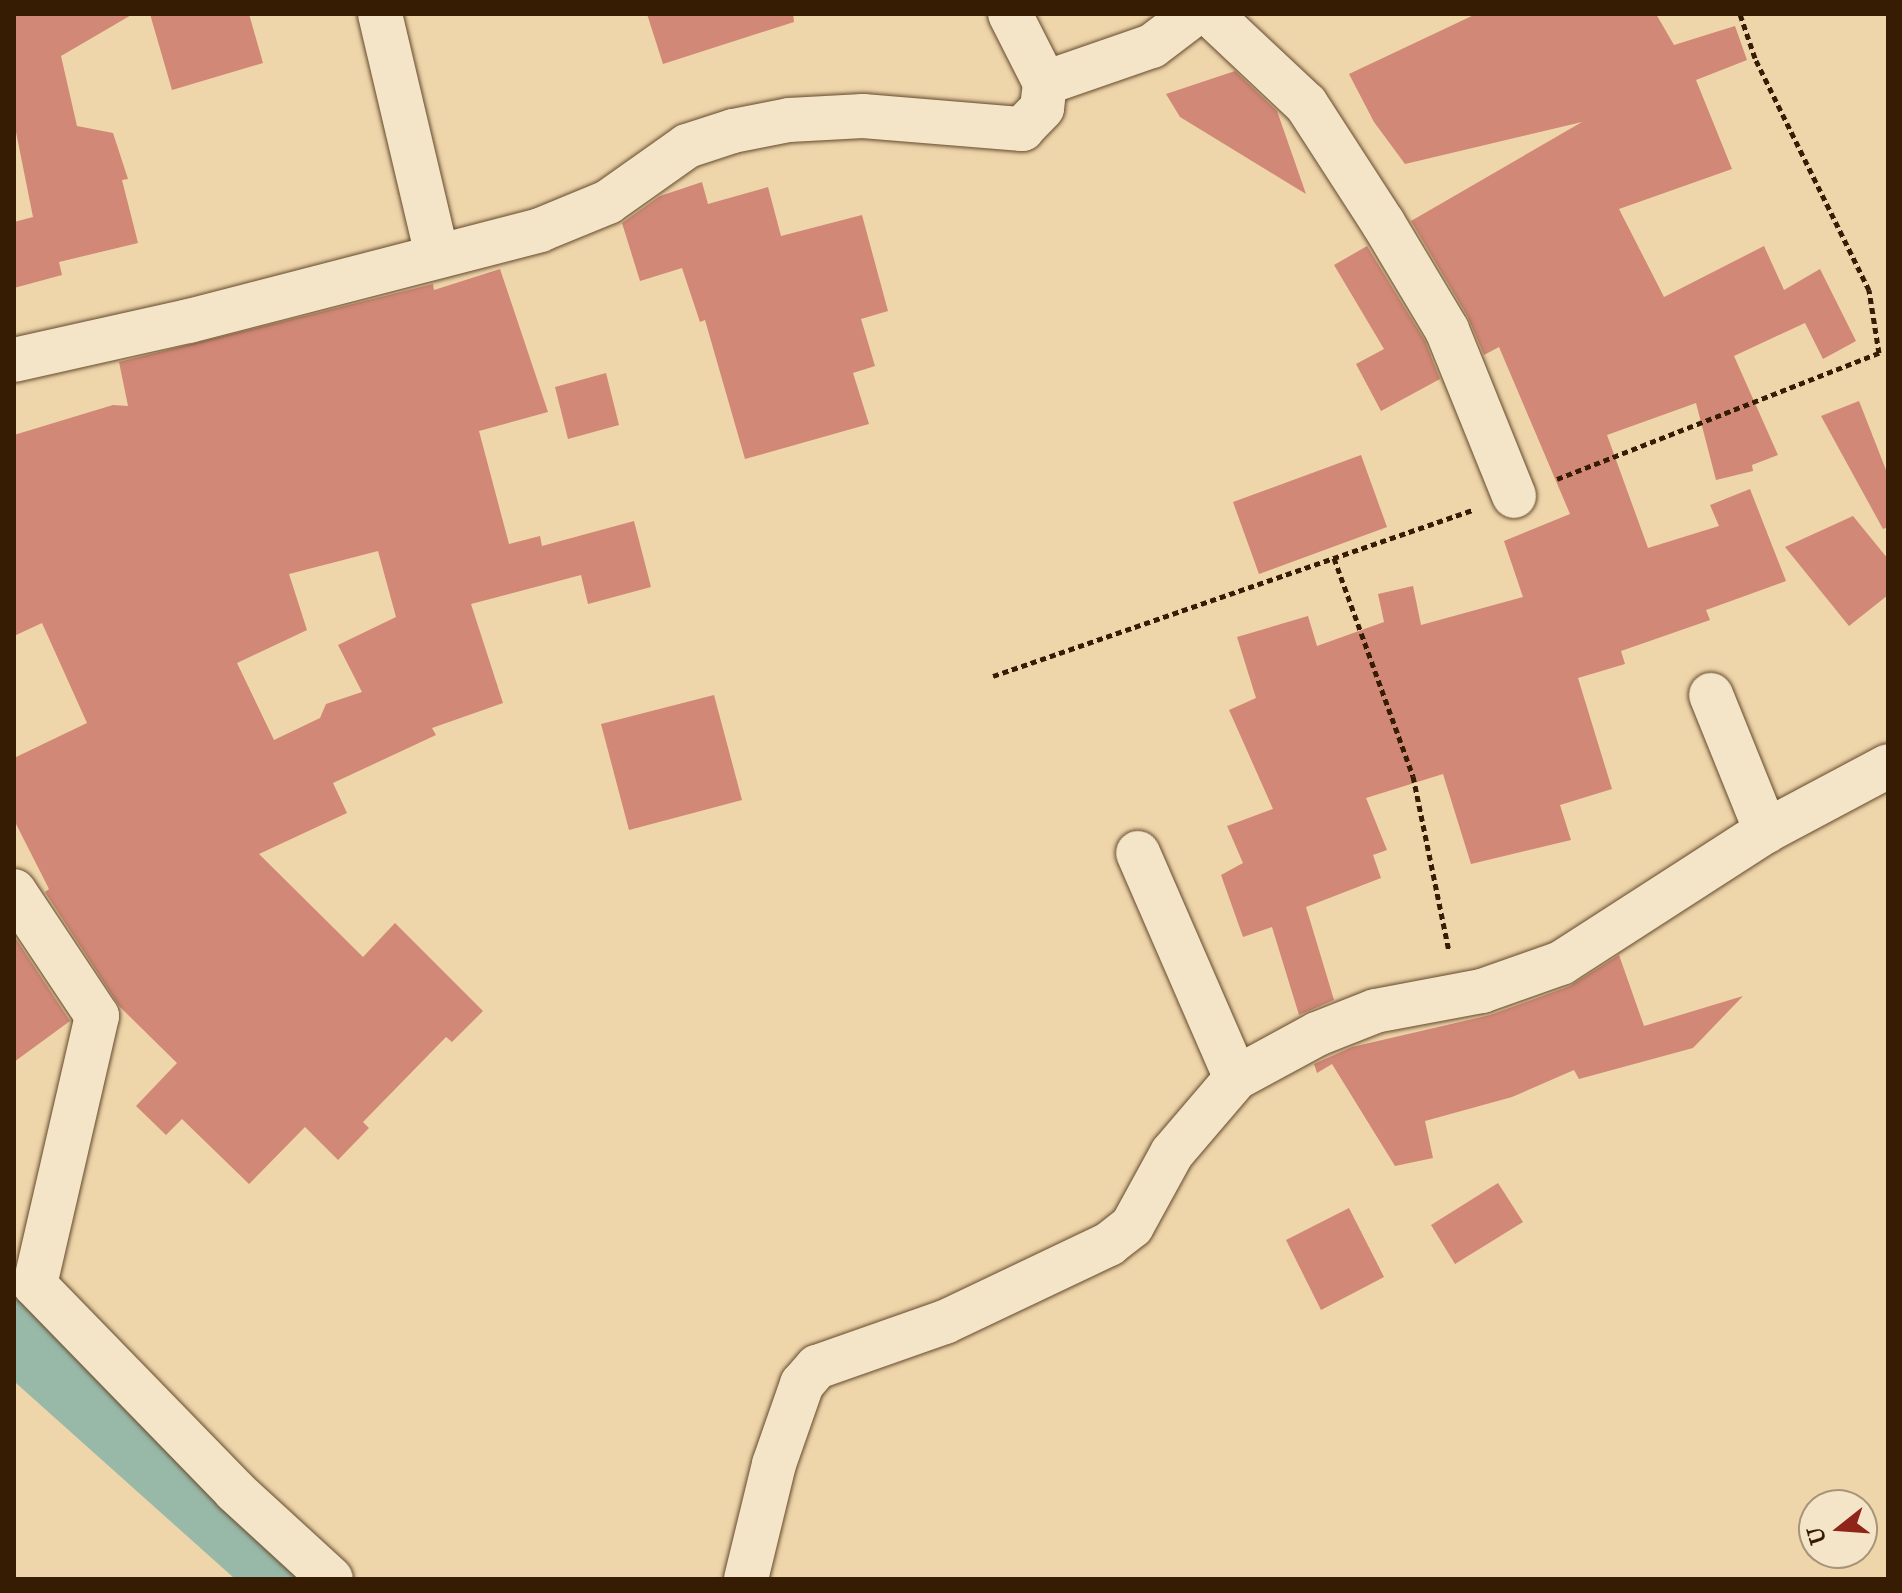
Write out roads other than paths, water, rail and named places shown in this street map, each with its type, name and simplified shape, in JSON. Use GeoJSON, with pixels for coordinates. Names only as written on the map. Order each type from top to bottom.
{"type":"FeatureCollection","features":[{"type":"Feature","properties":{"kind":"street"},"geometry":{"type":"LineString","coordinates":[[380,14],[437,256]]}},
{"type":"Feature","properties":{"kind":"street"},"geometry":{"type":"LineString","coordinates":[[14,360],[540,230],[608,202],[687,146],[733,131],[789,120],[863,116],[1022,129],[1042,108],[1045,83],[1010,14]]}},
{"type":"Feature","properties":{"kind":"street"},"geometry":{"type":"LineString","coordinates":[[1045,83],[1152,46],[1194,14]]}},
{"type":"Feature","properties":{"kind":"street"},"geometry":{"type":"LineString","coordinates":[[1210,14],[1306,104],[1383,223],[1447,330],[1514,496]]}},
{"type":"Feature","properties":{"kind":"street"},"geometry":{"type":"LineString","coordinates":[[1711,695],[1766,831]]}},
{"type":"Feature","properties":{"kind":"street"},"geometry":{"type":"LineString","coordinates":[[746,1579],[774,1464],[802,1384],[817,1367],[945,1322],[1109,1244],[1132,1226],[1172,1153],[1236,1078],[1317,1034],[1375,1011],[1458,995],[1561,963],[1766,831],[1888,766]]}},
{"type":"Feature","properties":{"kind":"street"},"geometry":{"type":"LineString","coordinates":[[1138,853],[1236,1078]]}},
{"type":"Feature","properties":{"kind":"street"},"geometry":{"type":"LineString","coordinates":[[14,891],[97,1016],[35,1285],[235,1491],[331,1579]]}},
{"type":"Feature","properties":{"kind":"waterway"},"geometry":{"type":"LineString","coordinates":[[14,1325],[298,1579]]}}]}
